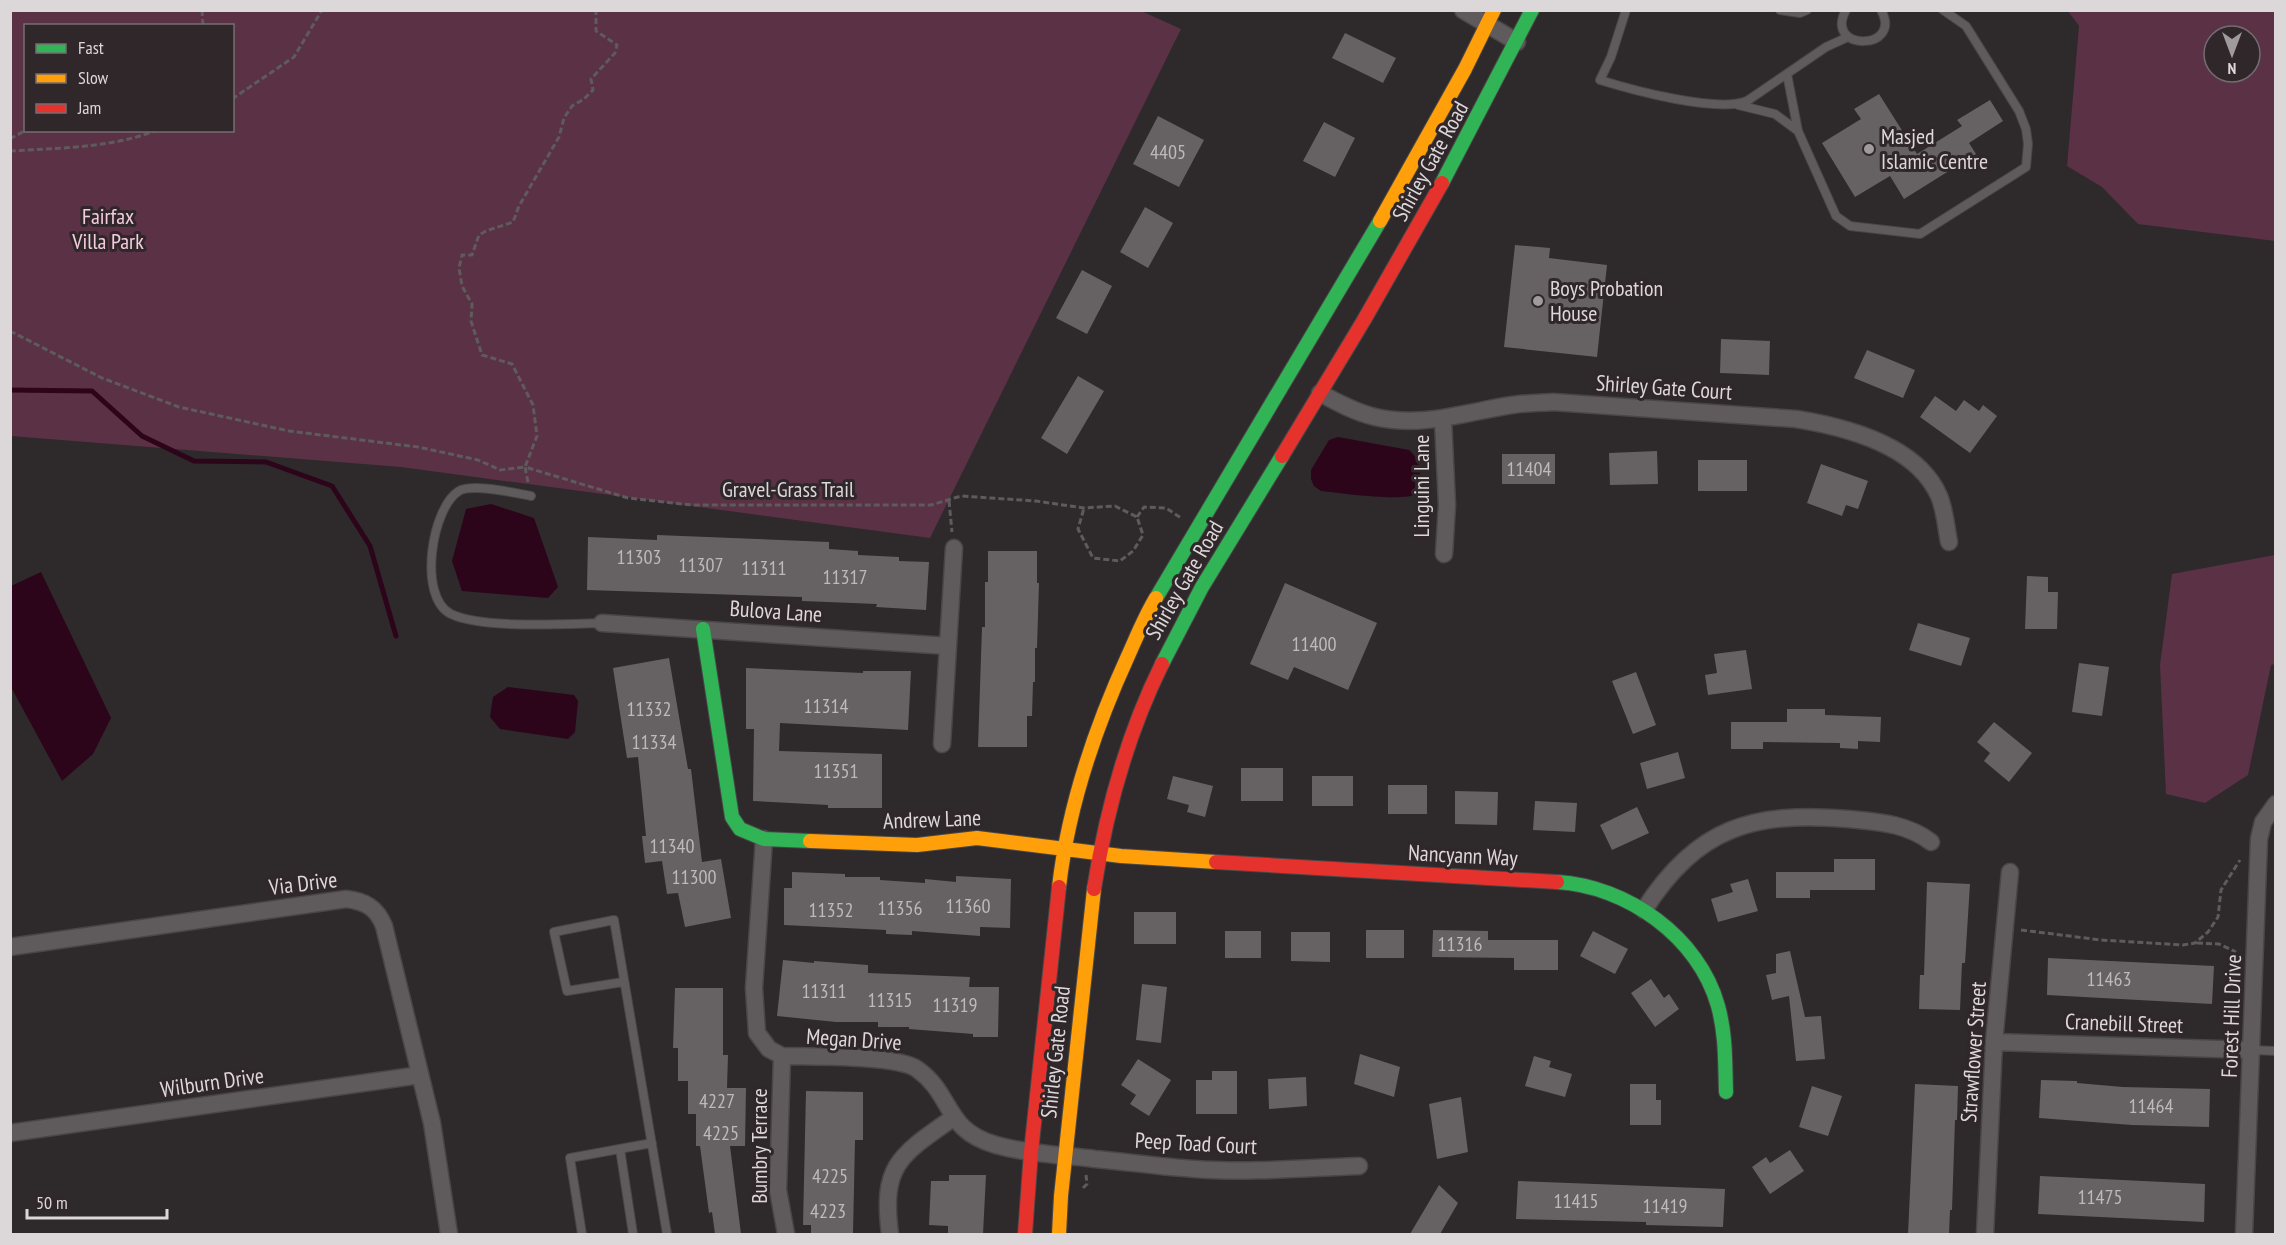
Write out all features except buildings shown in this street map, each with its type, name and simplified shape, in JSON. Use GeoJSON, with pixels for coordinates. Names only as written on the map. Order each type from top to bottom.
{"type":"FeatureCollection","features":[{"type":"Feature","properties":{"kind":"main road","name":"Shirley Gate Road"},"geometry":{"type":"LineString","coordinates":[[1059,1234],[1092,902],[1099,854],[1121,766],[1138,716],[1159,668],[1204,583],[1320,393],[1444,180],[1496,85],[1532,10]]}},
{"type":"Feature","properties":{"kind":"main road","name":"Shirley Gate Road"},"geometry":{"type":"LineString","coordinates":[[1025,1234],[1031,1152],[1057,897],[1064,850],[1088,756],[1106,704],[1149,610],[1414,163],[1465,69],[1490,17]]}},
{"type":"Feature","properties":{"kind":"main road","name":"Andrew Lane"},"geometry":{"type":"LineString","coordinates":[[703,629],[732,817],[740,829],[764,839],[917,845],[977,838],[1064,850]]}},
{"type":"Feature","properties":{"kind":"main road","name":"Nancyann Way"},"geometry":{"type":"LineString","coordinates":[[1064,850],[1577,883],[1611,893],[1644,910],[1671,932],[1686,947],[1709,983],[1718,1006],[1725,1036],[1726,1092]]}},
{"type":"Feature","properties":{"kind":"street"},"geometry":{"type":"LineString","coordinates":[[1463,10],[1490,17],[1517,42]]}},
{"type":"Feature","properties":{"kind":"street","name":"Shirley Gate Court"},"geometry":{"type":"LineString","coordinates":[[1320,393],[1354,410],[1377,417],[1417,421],[1443,419],[1513,404],[1553,402],[1796,419],[1833,425],[1858,433],[1885,446],[1930,480],[1939,497],[1949,542]]}},
{"type":"Feature","properties":{"kind":"street","name":"Linguini Lane"},"geometry":{"type":"LineString","coordinates":[[1443,419],[1447,505],[1444,554]]}},
{"type":"Feature","properties":{"kind":"street"},"geometry":{"type":"LineString","coordinates":[[942,744],[954,548]]}},
{"type":"Feature","properties":{"kind":"street","name":"Bulova Lane"},"geometry":{"type":"LineString","coordinates":[[602,623],[948,645]]}},
{"type":"Feature","properties":{"kind":"street","name":"Forest Hill Drive"},"geometry":{"type":"LineString","coordinates":[[2244,1234],[2259,847],[2263,822],[2276,804]]}},
{"type":"Feature","properties":{"kind":"street"},"geometry":{"type":"LineString","coordinates":[[1644,910],[1658,889],[1685,858],[1713,839],[1734,829],[1765,820],[1816,816],[1893,824],[1919,833],[1931,842]]}},
{"type":"Feature","properties":{"kind":"street"},"geometry":{"type":"LineString","coordinates":[[764,839],[754,999],[757,1033],[769,1049],[782,1056]]}},
{"type":"Feature","properties":{"kind":"street","name":"Strawflower Street"},"geometry":{"type":"LineString","coordinates":[[1985,1234],[1994,1042],[2010,872]]}},
{"type":"Feature","properties":{"kind":"street","name":"Via Drive"},"geometry":{"type":"LineString","coordinates":[[10,947],[346,899],[371,906],[380,916],[384,926],[432,1124],[449,1234]]}},
{"type":"Feature","properties":{"kind":"street","name":"Cranebill Street"},"geometry":{"type":"LineString","coordinates":[[1994,1042],[2252,1050]]}},
{"type":"Feature","properties":{"kind":"street","name":"Megan Drive"},"geometry":{"type":"LineString","coordinates":[[782,1056],[892,1060],[915,1067],[941,1093],[953,1118],[966,1131],[978,1139],[1031,1152]]}},
{"type":"Feature","properties":{"kind":"street","name":"Bumbry Terrace"},"geometry":{"type":"LineString","coordinates":[[782,1056],[778,1190],[786,1234]]}},
{"type":"Feature","properties":{"kind":"street","name":"Wilburn Drive"},"geometry":{"type":"LineString","coordinates":[[10,1133],[420,1075]]}},
{"type":"Feature","properties":{"kind":"street"},"geometry":{"type":"LineString","coordinates":[[890,1234],[887,1215],[888,1187],[897,1163],[918,1142],[953,1118]]}},
{"type":"Feature","properties":{"kind":"street","name":"Peep Toad Court"},"geometry":{"type":"LineString","coordinates":[[1031,1152],[1196,1169],[1359,1166]]}},
{"type":"Feature","properties":{"kind":"lane"},"geometry":{"type":"LineString","coordinates":[[1626,10],[1611,57],[1600,80],[1667,97],[1738,105],[1775,114],[1798,131]]}},
{"type":"Feature","properties":{"kind":"lane"},"geometry":{"type":"LineString","coordinates":[[1780,10],[1800,13],[1807,10]]}},
{"type":"Feature","properties":{"kind":"lane"},"geometry":{"type":"LineString","coordinates":[[1846,10],[1842,16],[1843,28],[1848,37],[1858,42],[1869,42],[1879,36],[1884,27],[1884,15],[1881,10]]}},
{"type":"Feature","properties":{"kind":"lane"},"geometry":{"type":"LineString","coordinates":[[1787,74],[1798,131],[1836,216],[1850,226],[1920,234],[2026,167],[2028,144],[2026,129],[2019,111],[1966,26],[1943,10]]}},
{"type":"Feature","properties":{"kind":"lane"},"geometry":{"type":"LineString","coordinates":[[1738,105],[1826,47],[1848,37]]}},
{"type":"Feature","properties":{"kind":"lane"},"geometry":{"type":"LineString","coordinates":[[531,496],[484,489],[461,489],[449,498],[442,510],[431,566],[432,587],[439,602],[449,613],[468,620],[520,623],[602,623]]}},
{"type":"Feature","properties":{"kind":"lane"},"geometry":{"type":"LineString","coordinates":[[624,982],[567,991],[554,932],[614,920],[667,1234]]}},
{"type":"Feature","properties":{"kind":"lane"},"geometry":{"type":"LineString","coordinates":[[2252,1050],[2276,1052]]}},
{"type":"Feature","properties":{"kind":"lane"},"geometry":{"type":"LineString","coordinates":[[582,1234],[570,1158],[652,1143]]}},
{"type":"Feature","properties":{"kind":"lane"},"geometry":{"type":"LineString","coordinates":[[620,1149],[633,1234]]}},
{"type":"Feature","properties":{"kind":"path"},"geometry":{"type":"LineString","coordinates":[[234,98],[294,57],[322,10]]}},
{"type":"Feature","properties":{"kind":"path"},"geometry":{"type":"LineString","coordinates":[[531,496],[525,466],[537,436],[533,405],[512,364],[482,355],[471,321],[472,304],[462,286],[459,268],[462,255],[472,255],[479,235],[513,222],[519,206],[559,137],[564,117],[572,106],[593,90],[591,79],[615,53],[617,45],[596,31],[596,10]]}},
{"type":"Feature","properties":{"kind":"path"},"geometry":{"type":"LineString","coordinates":[[10,139],[24,131]]}},
{"type":"Feature","properties":{"kind":"path"},"geometry":{"type":"LineString","coordinates":[[10,151],[77,147],[152,132]]}},
{"type":"Feature","properties":{"kind":"path"},"geometry":{"type":"LineString","coordinates":[[10,331],[102,378],[179,407],[289,431],[418,447],[478,460],[500,470],[525,466]]}},
{"type":"Feature","properties":{"kind":"path","name":"Gravel-Grass Trail"},"geometry":{"type":"LineString","coordinates":[[525,466],[628,498],[692,505],[930,505],[961,496],[1036,501],[1084,508],[1115,506],[1137,517]]}},
{"type":"Feature","properties":{"kind":"path"},"geometry":{"type":"LineString","coordinates":[[949,501],[954,548]]}},
{"type":"Feature","properties":{"kind":"path"},"geometry":{"type":"LineString","coordinates":[[1084,508],[1078,529],[1093,558],[1120,561],[1133,551],[1143,536],[1137,517],[1144,507],[1166,508],[1185,521]]}},
{"type":"Feature","properties":{"kind":"path"},"geometry":{"type":"LineString","coordinates":[[2195,943],[2208,932],[2218,917],[2221,890],[2227,878],[2243,856],[2259,847]]}},
{"type":"Feature","properties":{"kind":"path"},"geometry":{"type":"LineString","coordinates":[[2005,928],[2125,941],[2183,945],[2218,944],[2255,963]]}},
{"type":"Feature","properties":{"kind":"path"},"geometry":{"type":"LineString","coordinates":[[1081,1189],[1087,1184],[1086,1158]]}},
{"type":"Feature","properties":{"kind":"green space","name":"Fairfax Villa Park"},"geometry":{"type":"Polygon","coordinates":[[[1139,10],[1181,29],[930,538],[401,467],[11,436],[11,11],[1139,10]]]}},
{"type":"Feature","properties":{"kind":"green space"},"geometry":{"type":"Polygon","coordinates":[[[2068,11],[2275,11],[2275,241],[2138,224],[2102,187],[2067,166],[2079,26],[2068,11]]]}},
{"type":"Feature","properties":{"kind":"green space"},"geometry":{"type":"Polygon","coordinates":[[[2275,555],[2275,664],[2271,665],[2248,775],[2205,803],[2166,794],[2160,665],[2172,574],[2275,555]]]}},
{"type":"Feature","properties":{"kind":"shaded area"},"geometry":{"type":"Polygon","coordinates":[[[1338,437],[1409,450],[1419,464],[1420,482],[1417,494],[1399,497],[1371,496],[1321,491],[1314,486],[1311,470],[1329,440],[1338,437]]]}},
{"type":"Feature","properties":{"kind":"shaded area"},"geometry":{"type":"Polygon","coordinates":[[[491,504],[534,518],[558,587],[548,598],[462,591],[452,561],[466,509],[491,504]]]}},
{"type":"Feature","properties":{"kind":"shaded area"},"geometry":{"type":"Polygon","coordinates":[[[41,572],[111,718],[93,754],[62,781],[11,687],[11,586],[41,572]]]}},
{"type":"Feature","properties":{"kind":"shaded area"},"geometry":{"type":"Polygon","coordinates":[[[508,687],[574,695],[578,701],[575,732],[568,739],[500,729],[490,717],[493,697],[508,687]]]}},
{"type":"Feature","properties":{"kind":"waterway"},"geometry":{"type":"LineString","coordinates":[[10,390],[92,391],[142,436],[194,461],[266,462],[332,486],[370,546],[396,636]]}},
{"type":"Feature","properties":{"kind":"traffic: fast"},"geometry":{"type":"LineString","coordinates":[[1442,183],[1532,10]]}},
{"type":"Feature","properties":{"kind":"traffic: fast"},"geometry":{"type":"LineString","coordinates":[[1156,598],[1380,221]]}},
{"type":"Feature","properties":{"kind":"traffic: fast"},"geometry":{"type":"LineString","coordinates":[[1162,664],[1202,587],[1282,456]]}},
{"type":"Feature","properties":{"kind":"traffic: fast"},"geometry":{"type":"LineString","coordinates":[[703,629],[732,817],[740,829],[764,839],[810,841]]}},
{"type":"Feature","properties":{"kind":"traffic: fast"},"geometry":{"type":"LineString","coordinates":[[1557,882],[1609,893],[1634,905],[1677,937],[1695,958],[1708,981],[1721,1017],[1725,1049],[1726,1092]]}},
{"type":"Feature","properties":{"kind":"traffic: slow"},"geometry":{"type":"LineString","coordinates":[[1380,221],[1465,69],[1494,10]]}},
{"type":"Feature","properties":{"kind":"traffic: slow"},"geometry":{"type":"LineString","coordinates":[[1059,887],[1069,828],[1084,769],[1116,683],[1156,598]]}},
{"type":"Feature","properties":{"kind":"traffic: slow"},"geometry":{"type":"LineString","coordinates":[[810,841],[917,845],[977,838],[1121,856],[1216,862]]}},
{"type":"Feature","properties":{"kind":"traffic: slow"},"geometry":{"type":"LineString","coordinates":[[1059,1234],[1061,1196],[1094,889]]}},
{"type":"Feature","properties":{"kind":"traffic: jam"},"geometry":{"type":"LineString","coordinates":[[1282,456],[1364,320],[1442,183]]}},
{"type":"Feature","properties":{"kind":"traffic: jam"},"geometry":{"type":"LineString","coordinates":[[1094,889],[1119,774],[1138,718],[1162,664]]}},
{"type":"Feature","properties":{"kind":"traffic: jam"},"geometry":{"type":"LineString","coordinates":[[1216,862],[1557,882]]}},
{"type":"Feature","properties":{"kind":"traffic: jam"},"geometry":{"type":"LineString","coordinates":[[1025,1234],[1031,1152],[1059,887]]}},
{"type":"Feature","properties":{"kind":"place","name":"Masjed Islamic Centre"},"geometry":{"type":"Point","coordinates":[1869,149]}},
{"type":"Feature","properties":{"kind":"place","name":"Boys Probation House"},"geometry":{"type":"Point","coordinates":[1538,301]}}]}
